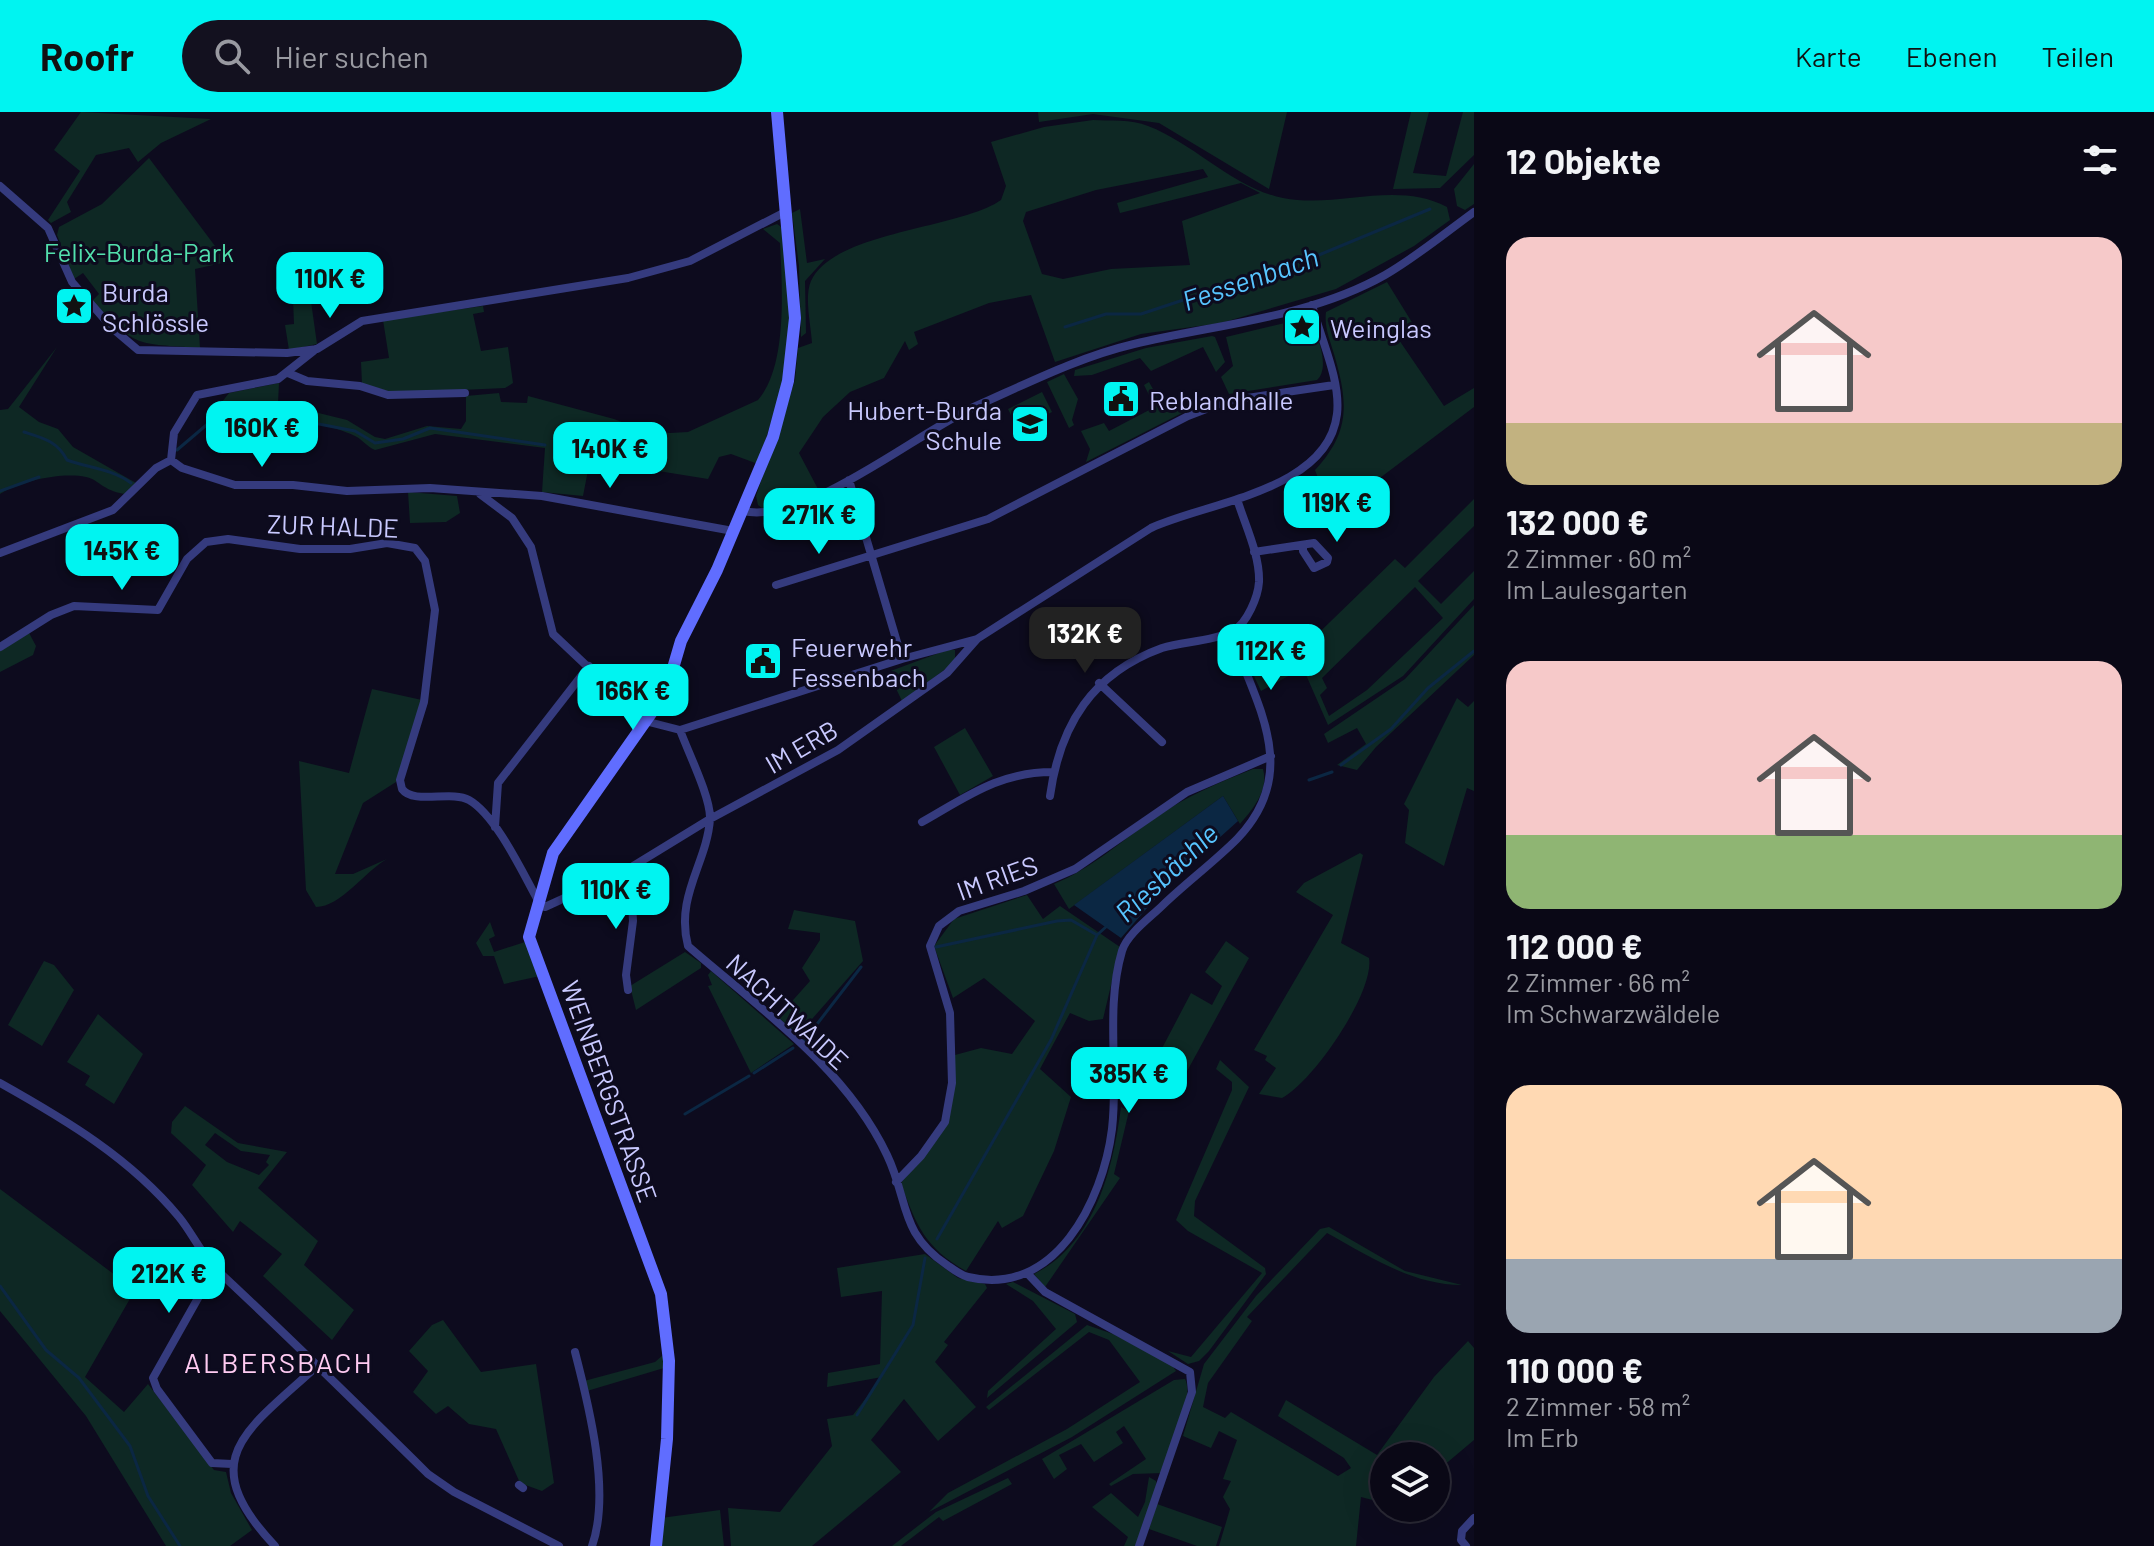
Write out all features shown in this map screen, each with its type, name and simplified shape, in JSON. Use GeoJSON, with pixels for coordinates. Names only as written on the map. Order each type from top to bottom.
{"type":"FeatureCollection","features":[{"type":"Feature","properties":{"kind":"street","name":"WEINBERGSTRASSE"},"geometry":{"type":"LineString","coordinates":[[656,1546],[667,1439],[669,1361],[661,1294],[529,937],[540,904],[544,878],[560,841],[666,692],[681,641],[743,511],[773,437],[788,381],[795,318],[777,112]]}},
{"type":"Feature","properties":{"kind":"street"},"geometry":{"type":"LineString","coordinates":[[0,186],[48,228],[72,282],[128,345],[138,350],[287,353],[317,349]]}},
{"type":"Feature","properties":{"kind":"street"},"geometry":{"type":"LineString","coordinates":[[171,460],[174,433],[197,395],[270,382],[288,373],[317,349],[362,321],[628,278],[690,261],[787,210]]}},
{"type":"Feature","properties":{"kind":"street"},"geometry":{"type":"LineString","coordinates":[[743,511],[759,514],[780,511],[849,480],[954,416],[1067,365],[1125,346],[1312,305],[1383,275],[1474,212]]}},
{"type":"Feature","properties":{"kind":"street"},"geometry":{"type":"LineString","coordinates":[[480,494],[512,518],[531,547],[553,634],[645,721],[680,730],[902,659],[977,639],[1151,528],[1179,515],[1274,486],[1308,464],[1327,441],[1337,414],[1334,385],[1312,305]]}},
{"type":"Feature","properties":{"kind":"street"},"geometry":{"type":"LineString","coordinates":[[287,353],[288,373]]}},
{"type":"Feature","properties":{"kind":"street"},"geometry":{"type":"LineString","coordinates":[[288,373],[307,381],[360,386],[388,395],[465,393]]}},
{"type":"Feature","properties":{"kind":"street"},"geometry":{"type":"LineString","coordinates":[[776,585],[988,519],[1188,416],[1227,401],[1334,385]]}},
{"type":"Feature","properties":{"kind":"street"},"geometry":{"type":"LineString","coordinates":[[171,460],[182,468],[235,485],[293,485],[347,491],[430,488],[480,494],[542,496],[595,503],[733,531]]}},
{"type":"Feature","properties":{"kind":"street"},"geometry":{"type":"LineString","coordinates":[[0,553],[113,510],[156,468],[171,460]]}},
{"type":"Feature","properties":{"kind":"street"},"geometry":{"type":"LineString","coordinates":[[849,480],[902,659]]}},
{"type":"Feature","properties":{"kind":"street"},"geometry":{"type":"LineString","coordinates":[[1139,1546],[1192,1392],[1190,1372],[1045,1292],[1027,1273],[1067,1244],[1101,1182],[1112,1128],[1112,1019],[1123,947],[1237,838],[1257,815],[1268,793],[1271,756],[1260,707],[1235,645],[1235,630],[1251,609],[1259,583],[1254,552],[1237,499]]}},
{"type":"Feature","properties":{"kind":"street","name":"ZUR HALDE"},"geometry":{"type":"LineString","coordinates":[[0,647],[51,615],[74,606],[158,610],[193,551],[206,542],[228,539],[300,549],[350,549],[387,543],[403,545],[422,554],[435,610],[424,702],[400,780],[402,789],[405,794],[468,800],[495,827],[540,904]]}},
{"type":"Feature","properties":{"kind":"street"},"geometry":{"type":"LineString","coordinates":[[1254,552],[1303,545]]}},
{"type":"Feature","properties":{"kind":"street"},"geometry":{"type":"LineString","coordinates":[[1050,796],[1053,772],[1072,721],[1099,683],[1122,666],[1163,648],[1235,630]]}},
{"type":"Feature","properties":{"kind":"street","name":"IM ERB"},"geometry":{"type":"LineString","coordinates":[[540,904],[553,905],[630,868],[710,819],[838,750],[947,673],[977,639]]}},
{"type":"Feature","properties":{"kind":"street"},"geometry":{"type":"LineString","coordinates":[[495,827],[498,783],[589,666]]}},
{"type":"Feature","properties":{"kind":"street"},"geometry":{"type":"LineString","coordinates":[[1099,683],[1162,742]]}},
{"type":"Feature","properties":{"kind":"street"},"geometry":{"type":"LineString","coordinates":[[680,730],[710,819]]}},
{"type":"Feature","properties":{"kind":"street","name":"IM RIES"},"geometry":{"type":"LineString","coordinates":[[896,1182],[921,1156],[945,1122],[952,1083],[950,1013],[930,946],[939,926],[959,911],[1024,891],[1075,869],[1187,792],[1271,756]]}},
{"type":"Feature","properties":{"kind":"street"},"geometry":{"type":"LineString","coordinates":[[922,822],[996,779],[1025,772],[1053,772]]}},
{"type":"Feature","properties":{"kind":"street","name":"NACHTWAIDE"},"geometry":{"type":"LineString","coordinates":[[710,819],[686,906],[683,926],[688,946],[828,1071],[887,1155],[920,1244],[964,1277],[994,1281],[1027,1273]]}},
{"type":"Feature","properties":{"kind":"street"},"geometry":{"type":"LineString","coordinates":[[628,990],[626,975],[633,921],[630,868]]}},
{"type":"Feature","properties":{"kind":"street"},"geometry":{"type":"LineString","coordinates":[[0,1083],[90,1135],[122,1162],[179,1217],[215,1268],[441,1484],[559,1546]]}},
{"type":"Feature","properties":{"kind":"street"},"geometry":{"type":"LineString","coordinates":[[215,1268],[153,1378],[157,1389],[212,1463],[232,1464]]}},
{"type":"Feature","properties":{"kind":"street"},"geometry":{"type":"LineString","coordinates":[[575,1352],[592,1432],[600,1498],[598,1529],[592,1546]]}},
{"type":"Feature","properties":{"kind":"street"},"geometry":{"type":"LineString","coordinates":[[275,1546],[237,1497],[232,1464],[246,1433],[317,1366]]}},
{"type":"Feature","properties":{"kind":"street"},"geometry":{"type":"LineString","coordinates":[[1466,1546],[1461,1540],[1462,1531],[1474,1518]]}},
{"type":"Feature","properties":{"kind":"green space"},"geometry":{"type":"Polygon","coordinates":[[[81,112],[211,119],[161,143],[138,162],[129,148],[96,155],[67,202],[71,212],[51,223],[48,220],[80,171],[54,150],[81,112]]]}},
{"type":"Feature","properties":{"kind":"green space"},"geometry":{"type":"Polygon","coordinates":[[[1038,112],[1287,112],[1269,189],[1159,123],[1093,114],[1039,122],[1038,112]]]}},
{"type":"Feature","properties":{"kind":"green space"},"geometry":{"type":"Polygon","coordinates":[[[1411,112],[1429,112],[1413,173],[1446,176],[1463,112],[1474,112],[1474,155],[1440,188],[1393,189],[1411,112]]]}},
{"type":"Feature","properties":{"kind":"green space"},"geometry":{"type":"Polygon","coordinates":[[[1093,120],[1128,121],[1165,134],[1231,176],[1265,193],[1304,200],[1407,196],[1427,199],[1447,207],[1450,220],[1414,246],[1336,289],[1221,323],[1141,334],[1055,362],[1031,295],[989,303],[914,332],[918,344],[909,350],[905,341],[884,378],[850,392],[823,417],[799,453],[818,489],[792,501],[762,508],[756,496],[795,380],[798,348],[812,343],[808,303],[811,281],[824,264],[845,251],[870,241],[982,210],[1001,200],[1006,186],[991,142],[1044,127],[1093,120]],[[1203,169],[1096,190],[1026,212],[1023,221],[1042,274],[1063,279],[1111,269],[1190,265],[1182,221],[1260,193],[1241,183],[1120,213],[1117,203],[1208,177],[1203,169]]]}},
{"type":"Feature","properties":{"kind":"green space","name":"Felix-Burda-Park"},"geometry":{"type":"Polygon","coordinates":[[[149,158],[227,262],[195,269],[200,348],[149,344],[129,336],[92,301],[99,294],[83,273],[74,279],[57,235],[59,227],[102,204],[149,158]]]}},
{"type":"Feature","properties":{"kind":"green space"},"geometry":{"type":"Polygon","coordinates":[[[1474,164],[1474,204],[1465,210],[1457,206],[1454,189],[1474,164]]]}},
{"type":"Feature","properties":{"kind":"green space"},"geometry":{"type":"Polygon","coordinates":[[[800,209],[807,263],[825,259],[805,281],[806,333],[801,337],[799,266],[792,213],[800,209]]]}},
{"type":"Feature","properties":{"kind":"green space"},"geometry":{"type":"Polygon","coordinates":[[[777,224],[784,229],[792,305],[784,380],[758,464],[731,454],[719,457],[708,479],[590,460],[583,496],[542,492],[545,448],[435,434],[375,450],[342,431],[308,422],[269,417],[220,419],[218,407],[229,393],[279,383],[278,403],[347,420],[375,437],[385,439],[427,426],[461,429],[466,421],[466,396],[499,393],[501,402],[527,403],[528,396],[614,419],[642,430],[688,432],[758,400],[768,385],[779,347],[782,281],[780,243],[763,229],[777,224]]]}},
{"type":"Feature","properties":{"kind":"green space"},"geometry":{"type":"Polygon","coordinates":[[[292,273],[307,273],[317,344],[289,350],[285,325],[294,324],[292,273]]]}},
{"type":"Feature","properties":{"kind":"green space"},"geometry":{"type":"Polygon","coordinates":[[[1387,282],[1413,324],[1397,337],[1444,406],[1474,388],[1474,407],[1348,502],[1347,494],[1356,486],[1351,478],[1318,478],[1315,470],[1327,456],[1341,429],[1344,402],[1326,312],[1387,282]]]}},
{"type":"Feature","properties":{"kind":"green space"},"geometry":{"type":"Polygon","coordinates":[[[483,306],[484,312],[473,314],[481,351],[508,347],[513,383],[505,388],[395,393],[362,384],[361,362],[389,358],[383,320],[483,306]]]}},
{"type":"Feature","properties":{"kind":"green space"},"geometry":{"type":"Polygon","coordinates":[[[1302,319],[1313,330],[1321,348],[1323,367],[1317,380],[1229,394],[1221,377],[1233,366],[1226,337],[1302,319]]]}},
{"type":"Feature","properties":{"kind":"green space"},"geometry":{"type":"Polygon","coordinates":[[[1212,336],[1225,362],[1216,372],[1203,347],[1151,371],[1140,358],[1092,375],[1074,376],[1075,370],[1146,348],[1212,336]]]}},
{"type":"Feature","properties":{"kind":"green space"},"geometry":{"type":"Polygon","coordinates":[[[57,347],[19,407],[39,422],[58,429],[73,447],[136,483],[125,494],[90,478],[65,476],[30,482],[0,494],[0,410],[8,409],[57,347]]]}},
{"type":"Feature","properties":{"kind":"green space"},"geometry":{"type":"Polygon","coordinates":[[[1064,374],[1078,399],[1072,420],[1074,425],[1069,428],[1047,382],[1064,374]]]}},
{"type":"Feature","properties":{"kind":"green space"},"geometry":{"type":"Polygon","coordinates":[[[1149,382],[1166,412],[1180,405],[1184,412],[1086,462],[1090,449],[1081,431],[1104,423],[1109,431],[1155,407],[1144,385],[1149,382]]]}},
{"type":"Feature","properties":{"kind":"green space"},"geometry":{"type":"Polygon","coordinates":[[[1042,392],[1052,412],[1018,429],[1008,409],[1042,392]]]}},
{"type":"Feature","properties":{"kind":"green space"},"geometry":{"type":"Polygon","coordinates":[[[408,492],[457,496],[460,513],[446,522],[410,523],[408,492]]]}},
{"type":"Feature","properties":{"kind":"green space"},"geometry":{"type":"Polygon","coordinates":[[[1474,499],[1474,526],[1418,581],[1441,604],[1474,571],[1474,599],[1403,676],[1328,725],[1303,668],[1261,691],[1247,661],[1294,644],[1298,653],[1395,559],[1405,568],[1474,499]],[[1415,587],[1322,678],[1327,688],[1320,695],[1329,716],[1367,690],[1443,618],[1415,587]]]}},
{"type":"Feature","properties":{"kind":"green space"},"geometry":{"type":"Polygon","coordinates":[[[1474,605],[1474,655],[1376,747],[1357,770],[1337,765],[1366,744],[1357,728],[1328,743],[1324,734],[1405,679],[1474,605]]]}},
{"type":"Feature","properties":{"kind":"green space"},"geometry":{"type":"Polygon","coordinates":[[[28,631],[36,646],[33,655],[0,672],[0,649],[28,631]]]}},
{"type":"Feature","properties":{"kind":"green space"},"geometry":{"type":"Polygon","coordinates":[[[947,650],[955,650],[955,662],[902,701],[888,672],[947,650]]]}},
{"type":"Feature","properties":{"kind":"green space"},"geometry":{"type":"Polygon","coordinates":[[[372,689],[422,700],[396,782],[363,803],[335,874],[353,874],[387,859],[344,895],[316,907],[306,890],[299,761],[349,773],[372,689]]]}},
{"type":"Feature","properties":{"kind":"green space"},"geometry":{"type":"Polygon","coordinates":[[[1457,698],[1468,707],[1474,701],[1474,791],[1467,788],[1444,866],[1405,843],[1409,810],[1404,804],[1457,698]]]}},
{"type":"Feature","properties":{"kind":"green space"},"geometry":{"type":"Polygon","coordinates":[[[965,728],[993,776],[960,795],[934,747],[965,728]]]}},
{"type":"Feature","properties":{"kind":"green space"},"geometry":{"type":"Polygon","coordinates":[[[1253,769],[1263,769],[1264,784],[1255,806],[1240,824],[1223,796],[1069,909],[1054,884],[1095,862],[1180,802],[1253,769]]]}},
{"type":"Feature","properties":{"kind":"green space"},"geometry":{"type":"Polygon","coordinates":[[[1360,853],[1363,855],[1341,943],[1369,958],[1362,992],[1339,1035],[1295,1089],[1282,1098],[1259,1094],[1276,1068],[1265,1060],[1267,1056],[1254,1050],[1333,915],[1296,892],[1304,883],[1360,853]]]}},
{"type":"Feature","properties":{"kind":"green space"},"geometry":{"type":"Polygon","coordinates":[[[1027,895],[1043,919],[1060,906],[1120,947],[1103,1019],[1089,1021],[1070,1013],[1040,1069],[1071,1097],[1054,1151],[1023,1216],[1002,1228],[998,1221],[966,1271],[931,1244],[917,1223],[901,1183],[939,1136],[955,1055],[981,1048],[1012,1054],[1035,1021],[984,978],[953,998],[934,946],[954,919],[1027,895]]]}},
{"type":"Feature","properties":{"kind":"green space"},"geometry":{"type":"Polygon","coordinates":[[[794,910],[855,921],[863,961],[798,1035],[778,1017],[810,981],[802,968],[820,940],[820,933],[788,929],[794,910]]]}},
{"type":"Feature","properties":{"kind":"green space"},"geometry":{"type":"Polygon","coordinates":[[[490,922],[495,936],[489,939],[494,952],[525,942],[540,976],[504,984],[494,956],[483,956],[476,943],[490,922]]]}},
{"type":"Feature","properties":{"kind":"green space"},"geometry":{"type":"Polygon","coordinates":[[[1226,941],[1249,958],[1174,1095],[1147,1077],[1191,993],[1212,1005],[1222,986],[1205,972],[1226,941]]]}},
{"type":"Feature","properties":{"kind":"green space"},"geometry":{"type":"Polygon","coordinates":[[[685,952],[701,963],[701,968],[636,1010],[630,986],[685,952]]]}},
{"type":"Feature","properties":{"kind":"green space"},"geometry":{"type":"Polygon","coordinates":[[[44,961],[54,965],[74,990],[42,1046],[8,1025],[44,961]]]}},
{"type":"Feature","properties":{"kind":"green space"},"geometry":{"type":"Polygon","coordinates":[[[711,971],[794,1044],[751,1073],[708,986],[712,985],[708,975],[711,971]]]}},
{"type":"Feature","properties":{"kind":"green space"},"geometry":{"type":"Polygon","coordinates":[[[98,1014],[143,1054],[114,1104],[85,1085],[90,1076],[67,1062],[98,1014]]]}},
{"type":"Feature","properties":{"kind":"green space"},"geometry":{"type":"Polygon","coordinates":[[[1220,1060],[1249,1087],[1195,1201],[1194,1216],[1265,1268],[1266,1274],[1209,1351],[1199,1361],[1188,1364],[1168,1351],[1191,1357],[1262,1273],[1188,1231],[1176,1220],[1232,1090],[1232,1082],[1216,1069],[1220,1060]]]}},
{"type":"Feature","properties":{"kind":"green space"},"geometry":{"type":"Polygon","coordinates":[[[185,1106],[238,1143],[287,1152],[258,1188],[318,1241],[304,1265],[354,1310],[332,1340],[263,1276],[282,1254],[240,1221],[233,1232],[192,1185],[206,1165],[171,1133],[172,1122],[185,1106]],[[215,1133],[205,1145],[227,1162],[259,1175],[269,1165],[266,1162],[270,1155],[241,1151],[215,1133]]]}},
{"type":"Feature","properties":{"kind":"green space"},"geometry":{"type":"Polygon","coordinates":[[[1121,1107],[1129,1111],[1114,1174],[1120,1178],[1045,1287],[1034,1274],[1055,1261],[1086,1224],[1106,1179],[1121,1107]]]}},
{"type":"Feature","properties":{"kind":"green space"},"geometry":{"type":"Polygon","coordinates":[[[0,1189],[135,1290],[85,1377],[124,1412],[148,1384],[214,1470],[226,1472],[231,1493],[252,1530],[230,1546],[166,1546],[86,1416],[0,1311],[0,1189]]]}},
{"type":"Feature","properties":{"kind":"green space"},"geometry":{"type":"Polygon","coordinates":[[[1329,1227],[1405,1271],[1462,1285],[1408,1275],[1327,1233],[1247,1317],[1252,1321],[1208,1383],[1203,1407],[1225,1418],[1231,1412],[1338,1476],[1351,1468],[1344,1458],[1278,1416],[1286,1400],[1370,1451],[1370,1499],[1361,1497],[1356,1546],[1219,1546],[1230,1509],[1223,1497],[1231,1481],[1223,1479],[1237,1440],[1219,1431],[1211,1448],[1183,1436],[1204,1364],[1256,1296],[1320,1229],[1329,1227]]]}},
{"type":"Feature","properties":{"kind":"green space"},"geometry":{"type":"Polygon","coordinates":[[[925,1254],[958,1278],[985,1284],[987,1288],[944,1342],[948,1345],[935,1362],[976,1407],[938,1441],[904,1399],[871,1440],[901,1472],[812,1546],[731,1546],[728,1508],[780,1512],[832,1446],[827,1419],[853,1415],[882,1377],[827,1387],[828,1373],[880,1364],[882,1291],[841,1297],[837,1268],[925,1254]]]}},
{"type":"Feature","properties":{"kind":"green space"},"geometry":{"type":"Polygon","coordinates":[[[1013,1282],[1075,1314],[1077,1322],[987,1398],[988,1391],[1056,1329],[1033,1301],[1006,1284],[1013,1282]]]}},
{"type":"Feature","properties":{"kind":"green space"},"geometry":{"type":"Polygon","coordinates":[[[443,1320],[481,1372],[536,1364],[554,1483],[542,1491],[520,1483],[496,1429],[469,1424],[448,1406],[436,1414],[413,1392],[428,1371],[409,1351],[432,1325],[443,1320]]]}},
{"type":"Feature","properties":{"kind":"green space"},"geometry":{"type":"Polygon","coordinates":[[[1087,1325],[1113,1334],[1172,1365],[1176,1371],[1072,1437],[929,1512],[948,1493],[1067,1429],[1140,1382],[1109,1340],[1089,1332],[989,1410],[986,1407],[1087,1325]]]}},
{"type":"Feature","properties":{"kind":"green space"},"geometry":{"type":"Polygon","coordinates":[[[1468,1341],[1474,1348],[1474,1440],[1450,1460],[1450,1442],[1386,1442],[1434,1377],[1468,1341]]]}},
{"type":"Feature","properties":{"kind":"green space"},"geometry":{"type":"Polygon","coordinates":[[[663,1355],[664,1368],[587,1391],[584,1381],[655,1362],[663,1355]]]}},
{"type":"Feature","properties":{"kind":"green space"},"geometry":{"type":"Polygon","coordinates":[[[1185,1379],[1187,1399],[1184,1412],[1163,1473],[1133,1474],[1111,1486],[1109,1484],[1146,1459],[1124,1426],[1116,1432],[1123,1443],[1094,1462],[1081,1444],[1059,1455],[1067,1469],[1054,1479],[1042,1459],[1174,1380],[1185,1379]]]}},
{"type":"Feature","properties":{"kind":"green space"},"geometry":{"type":"Polygon","coordinates":[[[1149,1477],[1156,1481],[1157,1488],[1136,1546],[1124,1546],[1128,1537],[1092,1507],[1111,1493],[1138,1517],[1145,1502],[1149,1477]]]}},
{"type":"Feature","properties":{"kind":"green space"},"geometry":{"type":"Polygon","coordinates":[[[1008,1478],[1012,1484],[943,1521],[939,1517],[901,1546],[892,1546],[936,1512],[1008,1478]]]}},
{"type":"Feature","properties":{"kind":"green space"},"geometry":{"type":"Polygon","coordinates":[[[1157,1504],[1222,1527],[1216,1546],[1197,1546],[1149,1529],[1157,1504]]]}},
{"type":"Feature","properties":{"kind":"green space"},"geometry":{"type":"Polygon","coordinates":[[[720,1510],[724,1546],[659,1546],[661,1518],[720,1510]]]}},
{"type":"Feature","properties":{"kind":"water"},"geometry":{"type":"Polygon","coordinates":[[[1223,796],[1238,821],[1168,884],[1121,938],[1074,905],[1223,796]]]}},
{"type":"Feature","properties":{"kind":"waterway","name":"Fessenbach"},"geometry":{"type":"LineString","coordinates":[[1065,327],[1106,314],[1141,314],[1319,255],[1430,209]]}},
{"type":"Feature","properties":{"kind":"waterway","name":"Fessenbach"},"geometry":{"type":"LineString","coordinates":[[177,450],[217,416],[246,410],[355,431],[375,443],[403,439],[430,428],[545,445]]}},
{"type":"Feature","properties":{"kind":"waterway","name":"Fessenbach"},"geometry":{"type":"LineString","coordinates":[[24,432],[54,444],[67,460],[108,472],[131,483]]}},
{"type":"Feature","properties":{"kind":"waterway"},"geometry":{"type":"LineString","coordinates":[[0,491],[39,477]]}},
{"type":"Feature","properties":{"kind":"waterway","name":"Riesbächle"},"geometry":{"type":"LineString","coordinates":[[1341,765],[1391,729],[1428,688],[1474,651]]}},
{"type":"Feature","properties":{"kind":"waterway","name":"Riesbächle"},"geometry":{"type":"LineString","coordinates":[[1309,780],[1332,772]]}},
{"type":"Feature","properties":{"kind":"waterway","name":"Riesbächle"},"geometry":{"type":"LineString","coordinates":[[936,947],[1057,921],[1071,920],[1097,935]]}},
{"type":"Feature","properties":{"kind":"waterway","name":"Riesbächle"},"geometry":{"type":"LineString","coordinates":[[937,1239],[1051,1040],[1097,935],[1107,926]]}},
{"type":"Feature","properties":{"kind":"waterway","name":"Riesbächle"},"geometry":{"type":"LineString","coordinates":[[804,1041],[861,967]]}},
{"type":"Feature","properties":{"kind":"waterway"},"geometry":{"type":"LineString","coordinates":[[754,1073],[793,1048]]}},
{"type":"Feature","properties":{"kind":"waterway"},"geometry":{"type":"LineString","coordinates":[[685,1114],[749,1076]]}},
{"type":"Feature","properties":{"kind":"waterway"},"geometry":{"type":"LineString","coordinates":[[857,1415],[913,1325],[925,1258]]}},
{"type":"Feature","properties":{"kind":"waterway"},"geometry":{"type":"LineString","coordinates":[[0,1286],[46,1350],[79,1378],[130,1446],[148,1496],[180,1546]]}},
{"type":"Feature","properties":{"kind":"place","name":"Burda Schlössle"},"geometry":{"type":"Point","coordinates":[74,306]}},
{"type":"Feature","properties":{"kind":"place","name":"Weinglas"},"geometry":{"type":"Point","coordinates":[1302,327]}},
{"type":"Feature","properties":{"kind":"place","name":"Reblandhalle"},"geometry":{"type":"Point","coordinates":[1121,399]}},
{"type":"Feature","properties":{"kind":"place","name":"Hubert-Burda Schule"},"geometry":{"type":"Point","coordinates":[1030,424]}},
{"type":"Feature","properties":{"kind":"place","name":"Feuerwehr Fessenbach"},"geometry":{"type":"Point","coordinates":[763,661]}},
{"type":"Feature","properties":{"kind":"district","name":"ALBERSBACH"},"geometry":{"type":"Point","coordinates":[279,1362]}}]}
